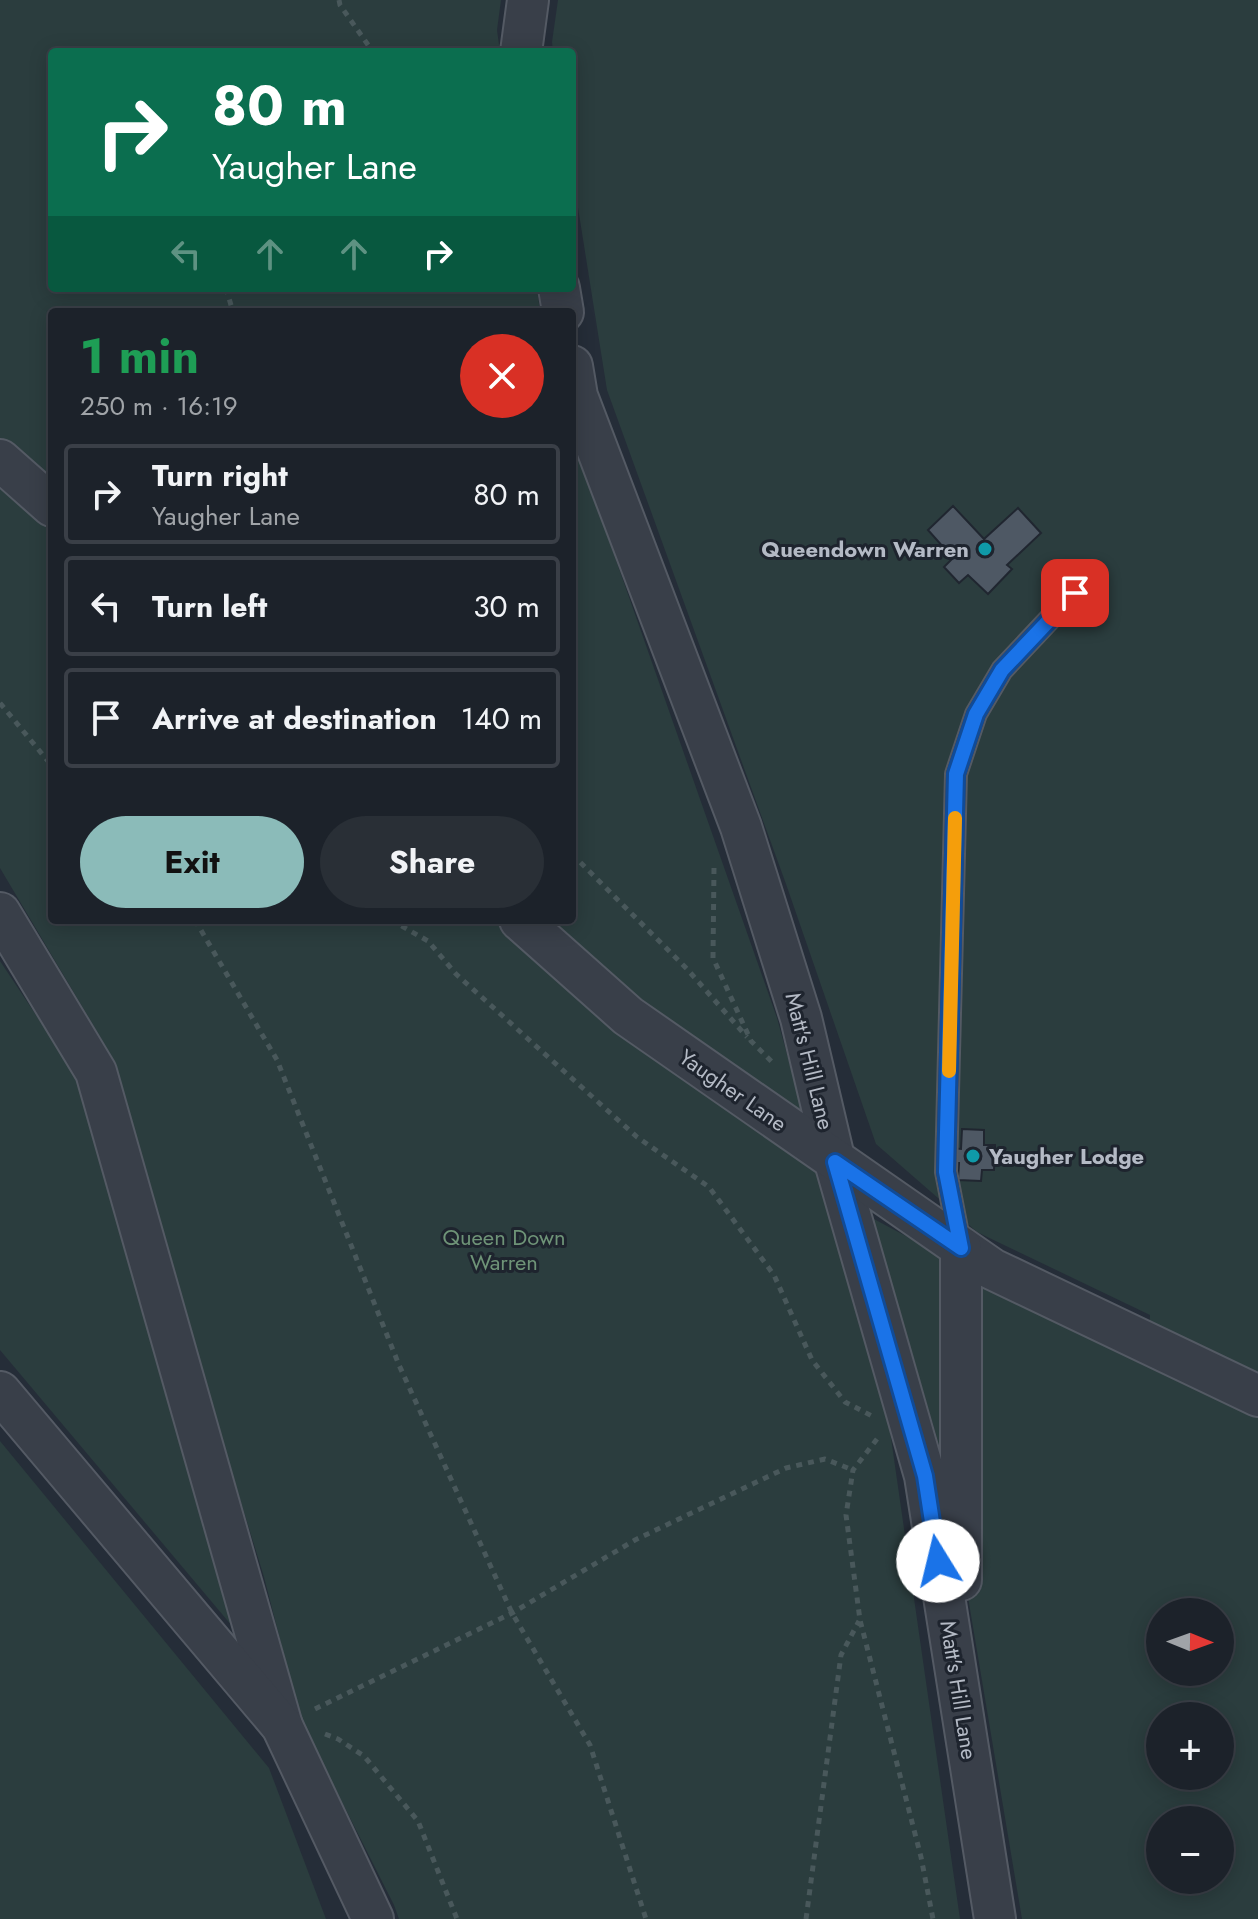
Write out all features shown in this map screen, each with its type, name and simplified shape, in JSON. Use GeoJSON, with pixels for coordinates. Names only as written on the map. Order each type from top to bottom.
{"type":"FeatureCollection","features":[{"type":"Feature","properties":{"kind":"street"},"geometry":{"type":"LineString","coordinates":[[522,48],[528,0]]}},
{"type":"Feature","properties":{"kind":"street","name":"Matt's Hill Lane"},"geometry":{"type":"LineString","coordinates":[[576,390],[741,827],[801,1018],[835,1162],[925,1476],[995,1919]]}},
{"type":"Feature","properties":{"kind":"street"},"geometry":{"type":"LineString","coordinates":[[0,460],[48,502]]}},
{"type":"Feature","properties":{"kind":"street"},"geometry":{"type":"LineString","coordinates":[[0,913],[96,1072],[300,1724],[373,1919]]}},
{"type":"Feature","properties":{"kind":"street","name":"Yaugher Lane"},"geometry":{"type":"LineString","coordinates":[[524,924],[628,1016],[992,1269],[1258,1396]]}},
{"type":"Feature","properties":{"kind":"street"},"geometry":{"type":"LineString","coordinates":[[961,1248],[961,1703]]}},
{"type":"Feature","properties":{"kind":"street"},"geometry":{"type":"LineString","coordinates":[[0,1392],[300,1724]]}},
{"type":"Feature","properties":{"kind":"lane"},"geometry":{"type":"LineString","coordinates":[[961,1248],[946,1172],[956,774],[976,714],[1002,670],[1093,573]]}},
{"type":"Feature","properties":{"kind":"path"},"geometry":{"type":"LineString","coordinates":[[339,0],[370,48]]}},
{"type":"Feature","properties":{"kind":"path"},"geometry":{"type":"LineString","coordinates":[[0,703],[48,761]]}},
{"type":"Feature","properties":{"kind":"path"},"geometry":{"type":"LineString","coordinates":[[576,858],[687,969],[751,1041]]}},
{"type":"Feature","properties":{"kind":"path"},"geometry":{"type":"LineString","coordinates":[[197,924],[277,1060],[399,1365],[512,1613],[590,1745],[646,1919]]}},
{"type":"Feature","properties":{"kind":"path"},"geometry":{"type":"LineString","coordinates":[[398,924],[428,941],[456,974],[637,1137],[709,1187],[774,1275],[812,1360],[845,1402],[878,1419]]}},
{"type":"Feature","properties":{"kind":"path"},"geometry":{"type":"LineString","coordinates":[[880,1436],[853,1470],[846,1515],[860,1620],[921,1857],[933,1919]]}},
{"type":"Feature","properties":{"kind":"path"},"geometry":{"type":"LineString","coordinates":[[300,1724],[512,1613],[635,1540],[786,1468],[825,1459],[853,1470]]}},
{"type":"Feature","properties":{"kind":"path"},"geometry":{"type":"LineString","coordinates":[[806,1919],[841,1655],[860,1620]]}},
{"type":"Feature","properties":{"kind":"path"},"geometry":{"type":"LineString","coordinates":[[300,1724],[338,1739],[364,1756],[418,1821],[457,1919]]}},
{"type":"Feature","properties":{"kind":"green space","name":"Queen Down Warren"},"geometry":{"type":"Polygon","coordinates":[[[0,0],[501,0],[497,30],[499,48],[48,48],[48,292],[538,292],[540,308],[48,308],[48,924],[576,924],[576,446],[777,1018],[889,1424],[960,1919],[399,1919],[301,1721],[264,1577],[207,1392],[115,1062],[0,868],[0,0]]]}},
{"type":"Feature","properties":{"kind":"green space"},"geometry":{"type":"Polygon","coordinates":[[[558,0],[1258,0],[1258,1919],[1022,1919],[947,1472],[872,1218],[1148,1365],[1150,1315],[977,1232],[876,1144],[786,884],[607,390],[576,195],[576,48],[553,48],[558,0]],[[953,506],[928,530],[953,558],[959,583],[968,575],[1011,569],[1007,565],[1041,533],[1018,508],[984,539],[953,506]],[[994,1146],[952,1149],[951,1163],[959,1163],[959,1180],[981,1181],[982,1170],[994,1146]]]}},
{"type":"Feature","properties":{"kind":"green space"},"geometry":{"type":"Polygon","coordinates":[[[0,961],[84,1087],[243,1639],[0,1350],[0,961]]]}},
{"type":"Feature","properties":{"kind":"green space"},"geometry":{"type":"Polygon","coordinates":[[[0,1441],[269,1768],[326,1919],[0,1919],[0,1441]]]}},
{"type":"Feature","properties":{"kind":"building","name":"Queendown Warren"},"geometry":{"type":"Polygon","coordinates":[[[953,506],[984,539],[1018,508],[1041,533],[1007,565],[1012,569],[988,594],[968,575],[959,583],[944,567],[953,558],[928,530],[953,506]]]}},
{"type":"Feature","properties":{"kind":"building","name":"Yaugher Lodge"},"geometry":{"type":"Polygon","coordinates":[[[962,1129],[984,1130],[984,1145],[995,1145],[994,1170],[982,1170],[981,1181],[958,1180],[959,1163],[951,1163],[952,1148],[961,1149],[962,1129]]]}},
{"type":"Feature","properties":{"kind":"slow traffic"},"geometry":{"type":"LineString","coordinates":[[949,1071],[955,818]]}},
{"type":"Feature","properties":{"kind":"place","name":"Queendown Warren"},"geometry":{"type":"Point","coordinates":[985,549]}},
{"type":"Feature","properties":{"kind":"place","name":"Yaugher Lodge"},"geometry":{"type":"Point","coordinates":[973,1156]}},
{"type":"Feature","properties":{"kind":"route"},"geometry":{"type":"LineString","coordinates":[[938,1561],[925,1476],[835,1162],[961,1248],[946,1172],[956,774],[976,714],[1002,670],[1075,593]]}}]}
